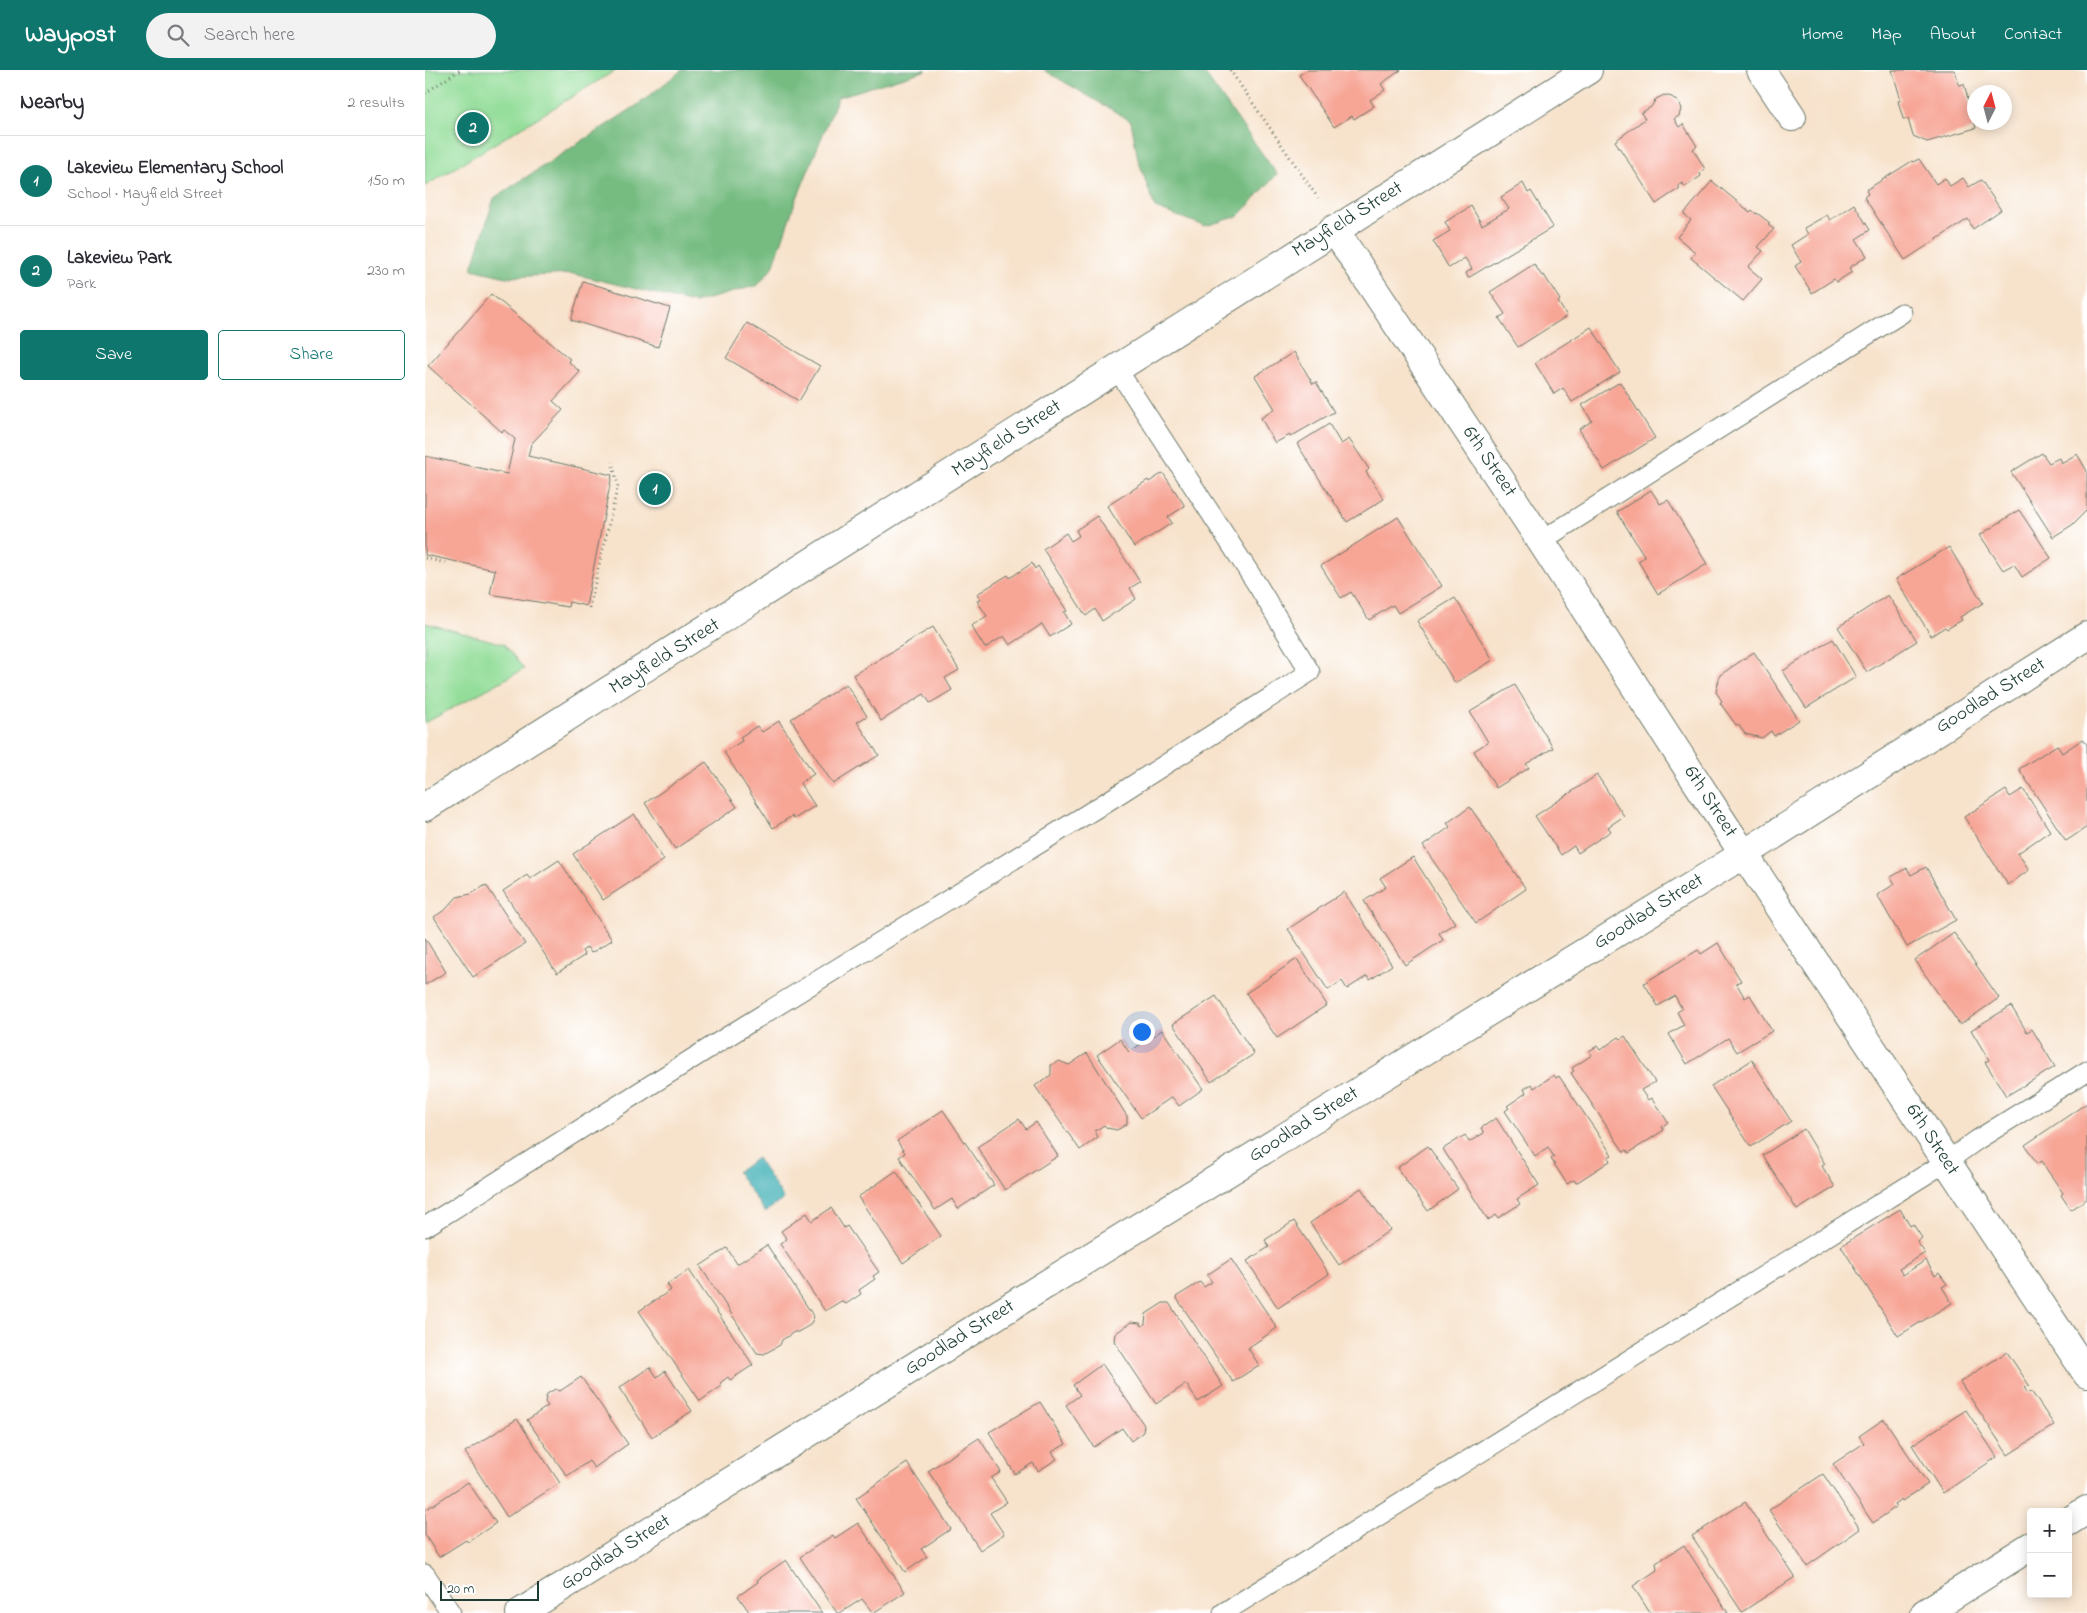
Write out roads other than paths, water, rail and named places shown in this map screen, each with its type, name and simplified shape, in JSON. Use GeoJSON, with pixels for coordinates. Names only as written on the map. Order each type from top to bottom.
{"type":"FeatureCollection","features":[{"type":"Feature","properties":{"kind":"street","name":"Mayfield Street"},"geometry":{"type":"LineString","coordinates":[[425,807],[903,507],[1334,229],[1588,70]]}},
{"type":"Feature","properties":{"kind":"street"},"geometry":{"type":"LineString","coordinates":[[1761,70],[1792,116]]}},
{"type":"Feature","properties":{"kind":"street","name":"6th Street"},"geometry":{"type":"LineString","coordinates":[[1334,229],[1541,541],[1743,854],[2087,1374]]}},
{"type":"Feature","properties":{"kind":"street","name":"Goodlad Street"},"geometry":{"type":"LineString","coordinates":[[520,1613],[1024,1298],[1743,854],[2087,636]]}},
{"type":"Feature","properties":{"kind":"street"},"geometry":{"type":"LineString","coordinates":[[2072,1519],[2087,1510]]}},
{"type":"Feature","properties":{"kind":"street"},"geometry":{"type":"LineString","coordinates":[[1925,1613],[2027,1549]]}},
{"type":"Feature","properties":{"kind":"lane"},"geometry":{"type":"LineString","coordinates":[[1541,541],[1902,313]]}},
{"type":"Feature","properties":{"kind":"lane"},"geometry":{"type":"LineString","coordinates":[[425,1227],[757,1018],[1108,801],[1310,672],[1258,586],[1117,369]]}},
{"type":"Feature","properties":{"kind":"lane"},"geometry":{"type":"LineString","coordinates":[[1223,1613],[1946,1162],[1977,1140],[2087,1071]]}},
{"type":"Feature","properties":{"kind":"lane"},"geometry":{"type":"LineString","coordinates":[[425,1574],[451,1613]]}},
{"type":"Feature","properties":{"kind":"water"},"geometry":{"type":"Polygon","coordinates":[[[757,1158],[784,1199],[765,1212],[737,1172],[757,1158]]]}},
{"type":"Feature","properties":{"kind":"place","name":"Lakeview Park"},"geometry":{"type":"Point","coordinates":[473,128]}},
{"type":"Feature","properties":{"kind":"place","name":"Lakeview Elementary School"},"geometry":{"type":"Point","coordinates":[655,489]}}]}
